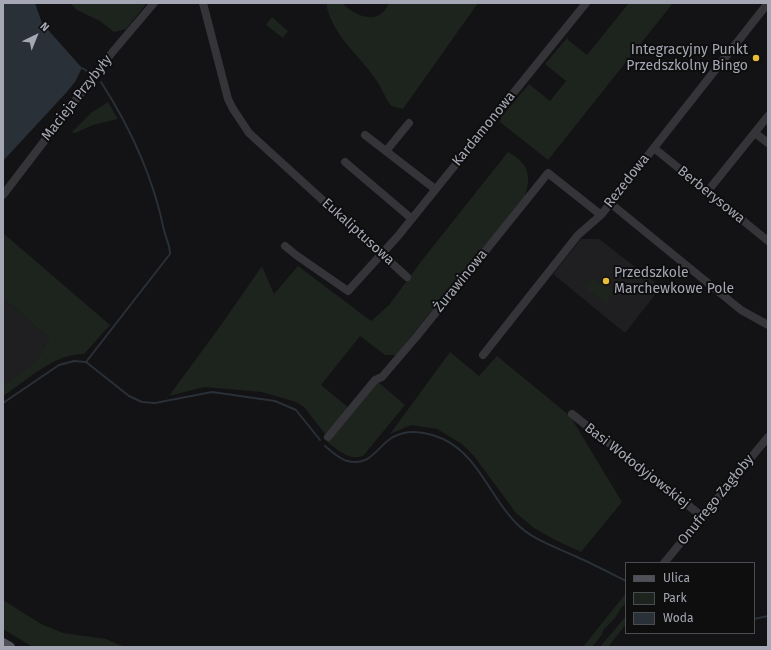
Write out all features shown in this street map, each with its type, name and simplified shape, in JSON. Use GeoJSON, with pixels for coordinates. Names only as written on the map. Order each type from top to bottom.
{"type":"FeatureCollection","features":[{"type":"Feature","properties":{"kind":"main road"},"geometry":{"type":"LineString","coordinates":[[3,643],[10,647]]}},
{"type":"Feature","properties":{"kind":"street","name":"Macieja Przybyły"},"geometry":{"type":"LineString","coordinates":[[3,195],[110,55],[154,3]]}},
{"type":"Feature","properties":{"kind":"street","name":"Eukaliptusowa"},"geometry":{"type":"LineString","coordinates":[[203,3],[223,80],[233,109],[249,133],[407,276]]}},
{"type":"Feature","properties":{"kind":"street","name":"Kardamonowa"},"geometry":{"type":"LineString","coordinates":[[285,246],[348,291],[412,219],[586,3]]}},
{"type":"Feature","properties":{"kind":"street","name":"Rezedowa"},"geometry":{"type":"LineString","coordinates":[[483,355],[578,234],[601,215],[610,204],[768,4]]}},
{"type":"Feature","properties":{"kind":"street"},"geometry":{"type":"LineString","coordinates":[[707,192],[768,116]]}},
{"type":"Feature","properties":{"kind":"street"},"geometry":{"type":"LineString","coordinates":[[386,151],[409,123]]}},
{"type":"Feature","properties":{"kind":"street"},"geometry":{"type":"LineString","coordinates":[[755,133],[768,143]]}},
{"type":"Feature","properties":{"kind":"street"},"geometry":{"type":"LineString","coordinates":[[365,135],[435,189]]}},
{"type":"Feature","properties":{"kind":"street","name":"Berberysowa"},"geometry":{"type":"LineString","coordinates":[[654,148],[768,241]]}},
{"type":"Feature","properties":{"kind":"street"},"geometry":{"type":"LineString","coordinates":[[345,162],[412,219]]}},
{"type":"Feature","properties":{"kind":"street","name":"Żurawinowa"},"geometry":{"type":"LineString","coordinates":[[328,437],[375,380],[382,377],[417,336],[548,173],[601,215]]}},
{"type":"Feature","properties":{"kind":"street"},"geometry":{"type":"LineString","coordinates":[[610,204],[741,310],[768,325]]}},
{"type":"Feature","properties":{"kind":"street","name":"Basi Wołodyjowskiej"},"geometry":{"type":"LineString","coordinates":[[572,414],[703,517]]}},
{"type":"Feature","properties":{"kind":"street","name":"Onufrego Zagłoby"},"geometry":{"type":"LineString","coordinates":[[665,562],[768,437]]}},
{"type":"Feature","properties":{"kind":"shaded area","name":"Przedszkole Marchewkowe Pole"},"geometry":{"type":"Polygon","coordinates":[[[581,239],[599,239],[661,287],[625,333],[553,274],[581,239]]]}},
{"type":"Feature","properties":{"kind":"shaded area"},"geometry":{"type":"Polygon","coordinates":[[[3,298],[49,338],[36,362],[3,385],[3,298]]]}},
{"type":"Feature","properties":{"kind":"green space"},"geometry":{"type":"Polygon","coordinates":[[[70,3],[147,3],[126,29],[114,32],[100,21],[77,10],[70,3]]]}},
{"type":"Feature","properties":{"kind":"green space"},"geometry":{"type":"Polygon","coordinates":[[[326,3],[343,3],[350,10],[361,16],[372,17],[383,12],[389,3],[478,3],[403,109],[391,106],[376,80],[340,35],[329,15],[326,3]]]}},
{"type":"Feature","properties":{"kind":"green space"},"geometry":{"type":"Polygon","coordinates":[[[629,3],[673,3],[548,160],[500,122],[502,116],[529,84],[550,101],[566,81],[545,64],[568,37],[568,40],[587,55],[629,3]]]}},
{"type":"Feature","properties":{"kind":"green space"},"geometry":{"type":"Polygon","coordinates":[[[272,17],[288,31],[283,38],[266,25],[272,17]]]}},
{"type":"Feature","properties":{"kind":"green space"},"geometry":{"type":"Polygon","coordinates":[[[108,102],[118,119],[93,125],[75,133],[72,132],[91,113],[108,102]]]}},
{"type":"Feature","properties":{"kind":"green space"},"geometry":{"type":"Polygon","coordinates":[[[508,152],[520,160],[527,170],[528,182],[525,196],[396,355],[385,355],[360,336],[321,385],[349,408],[325,434],[304,407],[296,402],[262,392],[204,387],[169,396],[262,266],[274,294],[298,266],[371,321],[389,305],[423,259],[508,152]]]}},
{"type":"Feature","properties":{"kind":"green space"},"geometry":{"type":"Polygon","coordinates":[[[3,233],[110,325],[84,354],[62,358],[51,363],[3,396],[3,385],[36,362],[49,338],[3,298],[3,233]]]}},
{"type":"Feature","properties":{"kind":"green space"},"geometry":{"type":"Polygon","coordinates":[[[592,278],[612,289],[613,294],[606,303],[585,287],[592,278]]]}},
{"type":"Feature","properties":{"kind":"green space"},"geometry":{"type":"Polygon","coordinates":[[[450,352],[479,376],[497,356],[570,416],[622,502],[581,552],[534,528],[516,513],[474,456],[462,444],[437,429],[411,425],[390,434],[450,352]]]}},
{"type":"Feature","properties":{"kind":"green space"},"geometry":{"type":"Polygon","coordinates":[[[377,381],[405,405],[363,456],[348,456],[327,442],[377,381]]]}},
{"type":"Feature","properties":{"kind":"green space"},"geometry":{"type":"Polygon","coordinates":[[[625,594],[625,604],[615,618],[604,629],[601,636],[592,647],[583,647],[625,594]]]}},
{"type":"Feature","properties":{"kind":"green space"},"geometry":{"type":"Polygon","coordinates":[[[3,600],[41,624],[63,633],[106,639],[125,647],[33,647],[3,629],[3,600]]]}},
{"type":"Feature","properties":{"kind":"green space"},"geometry":{"type":"Polygon","coordinates":[[[625,617],[625,625],[608,647],[600,647],[625,617]]]}},
{"type":"Feature","properties":{"kind":"water"},"geometry":{"type":"Polygon","coordinates":[[[3,3],[35,3],[42,23],[82,68],[75,82],[65,94],[3,161],[3,3]]]}},
{"type":"Feature","properties":{"kind":"waterway"},"geometry":{"type":"LineString","coordinates":[[82,68],[87,71]]}},
{"type":"Feature","properties":{"kind":"waterway"},"geometry":{"type":"LineString","coordinates":[[86,362],[170,254],[154,191],[147,172],[122,117],[101,82]]}},
{"type":"Feature","properties":{"kind":"waterway"},"geometry":{"type":"LineString","coordinates":[[3,403],[59,365],[74,361],[86,362],[129,396],[142,402],[155,403],[212,392],[275,401],[296,410],[320,440]]}},
{"type":"Feature","properties":{"kind":"waterway"},"geometry":{"type":"LineString","coordinates":[[325,446],[341,459],[355,462],[368,459],[387,441],[393,437],[405,433],[418,432],[443,439],[466,455],[507,513],[522,529],[545,543],[625,581]]}},
{"type":"Feature","properties":{"kind":"waterway"},"geometry":{"type":"LineString","coordinates":[[755,619],[768,616]]}},
{"type":"Feature","properties":{"kind":"place","name":"Integracyjny Punkt Przedszkolny Bingo"},"geometry":{"type":"Point","coordinates":[756,58]}},
{"type":"Feature","properties":{"kind":"place","name":"Przedszkole Marchewkowe Pole"},"geometry":{"type":"Point","coordinates":[606,281]}}]}
